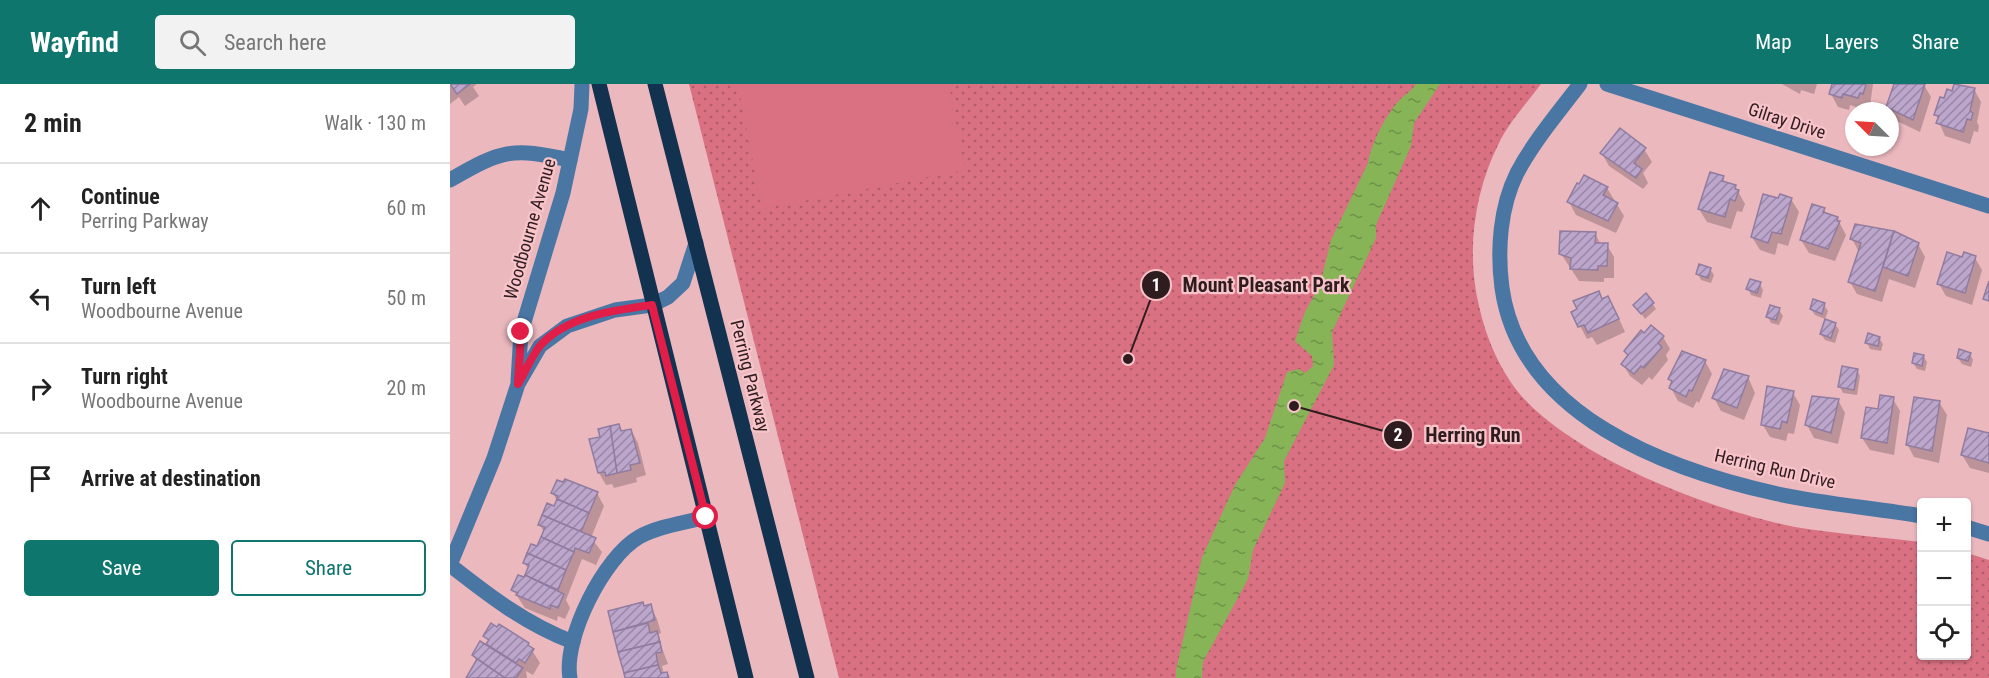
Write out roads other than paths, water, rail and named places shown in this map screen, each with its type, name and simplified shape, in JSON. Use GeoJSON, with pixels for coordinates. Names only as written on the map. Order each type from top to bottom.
{"type":"FeatureCollection","features":[{"type":"Feature","properties":{"kind":"main road"},"geometry":{"type":"LineString","coordinates":[[599,84],[746,678]]}},
{"type":"Feature","properties":{"kind":"main road","name":"Perring Parkway"},"geometry":{"type":"LineString","coordinates":[[655,84],[807,678]]}},
{"type":"Feature","properties":{"kind":"street","name":"Woodbourne Avenue"},"geometry":{"type":"LineString","coordinates":[[518,384],[521,332],[570,160],[581,109],[582,84]]}},
{"type":"Feature","properties":{"kind":"street","name":"Herring Run Drive"},"geometry":{"type":"LineString","coordinates":[[1580,84],[1530,149],[1508,194],[1502,220],[1500,274],[1504,302],[1525,357],[1542,380],[1568,404],[1599,424],[1670,460],[1706,473],[1780,494],[1917,515]]}},
{"type":"Feature","properties":{"kind":"street","name":"Gilray Drive"},"geometry":{"type":"LineString","coordinates":[[1607,84],[1988,204]]}},
{"type":"Feature","properties":{"kind":"street"},"geometry":{"type":"LineString","coordinates":[[450,180],[490,157],[513,151],[531,152],[570,160]]}},
{"type":"Feature","properties":{"kind":"street","name":"Woodbourne Avenue"},"geometry":{"type":"LineString","coordinates":[[450,565],[494,458],[518,384],[540,346],[567,326],[615,310],[652,305],[668,297],[682,283],[696,243]]}},
{"type":"Feature","properties":{"kind":"street"},"geometry":{"type":"LineString","coordinates":[[570,678],[569,653],[582,614],[624,548],[640,536],[706,517]]}},
{"type":"Feature","properties":{"kind":"street"},"geometry":{"type":"LineString","coordinates":[[1971,529],[1989,534]]}},
{"type":"Feature","properties":{"kind":"street"},"geometry":{"type":"LineString","coordinates":[[450,565],[486,594],[550,633],[573,642]]}},
{"type":"Feature","properties":{"kind":"water"},"geometry":{"type":"Polygon","coordinates":[[[1416,84],[1440,84],[1414,123],[1411,146],[1376,225],[1376,238],[1332,332],[1334,365],[1284,461],[1285,483],[1253,550],[1248,579],[1203,662],[1202,678],[1176,678],[1202,557],[1235,485],[1265,438],[1287,372],[1299,369],[1305,373],[1313,366],[1312,356],[1295,341],[1305,312],[1320,285],[1331,240],[1368,163],[1383,124],[1396,104],[1416,84]]]}},
{"type":"Feature","properties":{"kind":"place","name":"Mount Pleasant Park"},"geometry":{"type":"Point","coordinates":[1128,359]}},
{"type":"Feature","properties":{"kind":"place","name":"Herring Run"},"geometry":{"type":"Point","coordinates":[1294,406]}}]}
